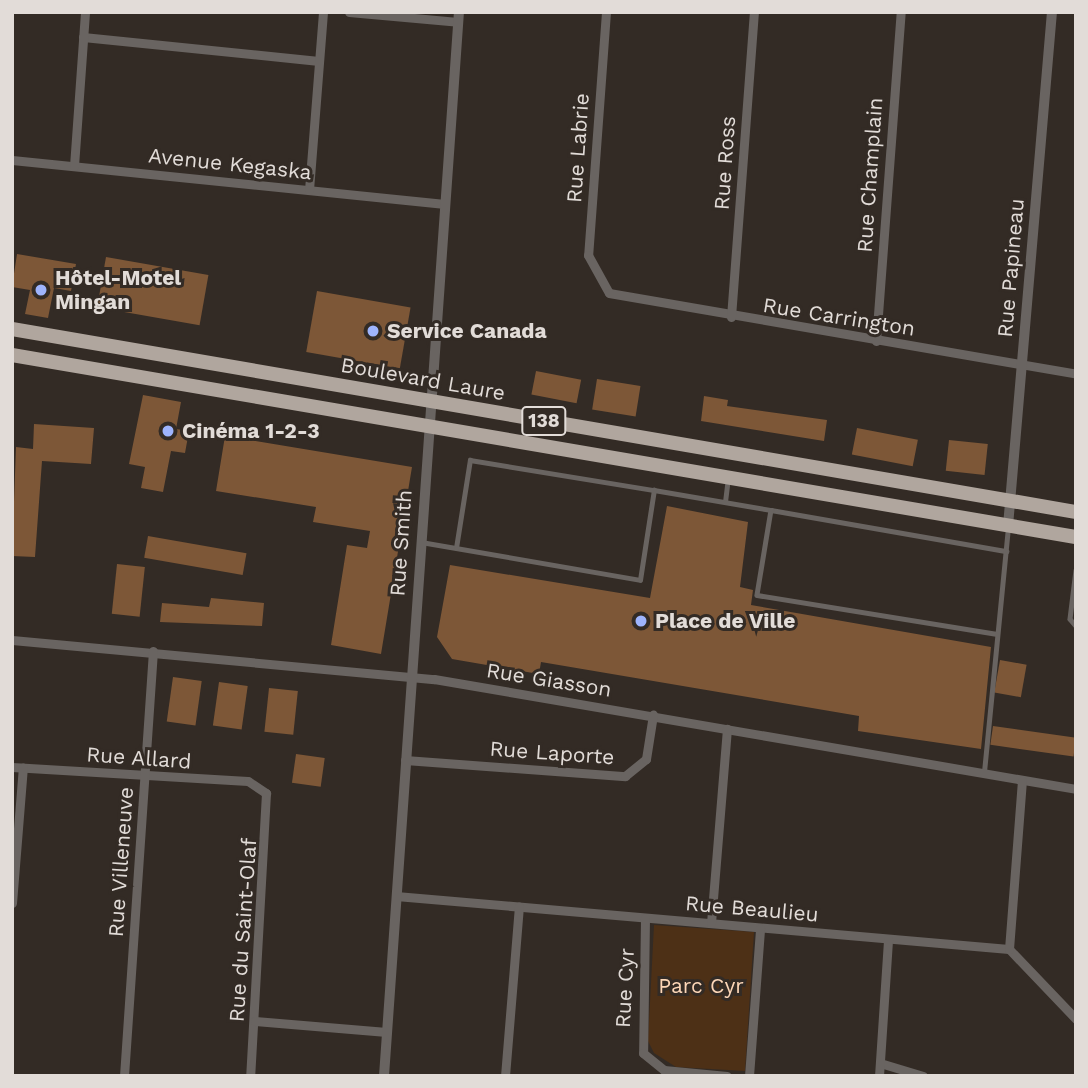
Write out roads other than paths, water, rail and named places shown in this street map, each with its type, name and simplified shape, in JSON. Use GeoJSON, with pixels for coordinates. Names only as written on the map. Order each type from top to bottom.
{"type":"FeatureCollection","features":[{"type":"Feature","properties":{"kind":"highway","name":"Boulevard Laure"},"geometry":{"type":"LineString","coordinates":[[12,329],[1076,512]]}},
{"type":"Feature","properties":{"kind":"highway","name":"138"},"geometry":{"type":"LineString","coordinates":[[12,355],[1076,537]]}},
{"type":"Feature","properties":{"kind":"street"},"geometry":{"type":"LineString","coordinates":[[74,166],[85,12]]}},
{"type":"Feature","properties":{"kind":"street"},"geometry":{"type":"LineString","coordinates":[[309,190],[323,12]]}},
{"type":"Feature","properties":{"kind":"street"},"geometry":{"type":"LineString","coordinates":[[349,12],[459,17]]}},
{"type":"Feature","properties":{"kind":"street","name":"Rue Labrie"},"geometry":{"type":"LineString","coordinates":[[601,283],[588,255],[606,12]]}},
{"type":"Feature","properties":{"kind":"street","name":"Rue Ross"},"geometry":{"type":"LineString","coordinates":[[731,317],[754,12]]}},
{"type":"Feature","properties":{"kind":"street","name":"Rue Champlain"},"geometry":{"type":"LineString","coordinates":[[876,341],[901,12]]}},
{"type":"Feature","properties":{"kind":"street","name":"Rue Papineau"},"geometry":{"type":"LineString","coordinates":[[1008,526],[1052,12]]}},
{"type":"Feature","properties":{"kind":"street","name":"Rue Smith"},"geometry":{"type":"LineString","coordinates":[[384,1076],[459,17]]}},
{"type":"Feature","properties":{"kind":"street"},"geometry":{"type":"LineString","coordinates":[[83,37],[319,61]]}},
{"type":"Feature","properties":{"kind":"street","name":"Avenue Kegaska"},"geometry":{"type":"LineString","coordinates":[[12,160],[445,204]]}},
{"type":"Feature","properties":{"kind":"street","name":"Rue Carrington"},"geometry":{"type":"LineString","coordinates":[[601,283],[609,293],[629,299],[1076,374]]}},
{"type":"Feature","properties":{"kind":"street","name":"Rue Giasson"},"geometry":{"type":"LineString","coordinates":[[12,640],[411,677],[653,715],[1076,789]]}},
{"type":"Feature","properties":{"kind":"street","name":"Rue Villeneuve"},"geometry":{"type":"LineString","coordinates":[[124,1076],[153,651]]}},
{"type":"Feature","properties":{"kind":"street","name":"Rue Laporte"},"geometry":{"type":"LineString","coordinates":[[405,760],[625,776],[646,759],[653,715]]}},
{"type":"Feature","properties":{"kind":"street"},"geometry":{"type":"LineString","coordinates":[[711,923],[727,729]]}},
{"type":"Feature","properties":{"kind":"street","name":"Rue Allard"},"geometry":{"type":"LineString","coordinates":[[12,767],[248,781],[262,788]]}},
{"type":"Feature","properties":{"kind":"street"},"geometry":{"type":"LineString","coordinates":[[12,903],[23,767]]}},
{"type":"Feature","properties":{"kind":"street"},"geometry":{"type":"LineString","coordinates":[[1022,780],[1009,949],[1076,1018]]}},
{"type":"Feature","properties":{"kind":"street","name":"Rue du Saint-Olaf"},"geometry":{"type":"LineString","coordinates":[[250,1076],[270,800],[262,788]]}},
{"type":"Feature","properties":{"kind":"street","name":"Rue Beaulieu"},"geometry":{"type":"LineString","coordinates":[[396,896],[1009,949]]}},
{"type":"Feature","properties":{"kind":"street"},"geometry":{"type":"LineString","coordinates":[[505,1076],[519,907]]}},
{"type":"Feature","properties":{"kind":"street","name":"Rue Cyr"},"geometry":{"type":"LineString","coordinates":[[645,918],[643,1053],[664,1070],[727,1076]]}},
{"type":"Feature","properties":{"kind":"street"},"geometry":{"type":"LineString","coordinates":[[749,1076],[760,928]]}},
{"type":"Feature","properties":{"kind":"street"},"geometry":{"type":"LineString","coordinates":[[879,1076],[888,939]]}},
{"type":"Feature","properties":{"kind":"street"},"geometry":{"type":"LineString","coordinates":[[255,1021],[387,1032]]}},
{"type":"Feature","properties":{"kind":"street"},"geometry":{"type":"LineString","coordinates":[[880,1063],[923,1076]]}},
{"type":"Feature","properties":{"kind":"lane"},"geometry":{"type":"LineString","coordinates":[[456,548],[470,460],[1006,551]]}},
{"type":"Feature","properties":{"kind":"lane"},"geometry":{"type":"LineString","coordinates":[[725,502],[729,478]]}},
{"type":"Feature","properties":{"kind":"lane"},"geometry":{"type":"LineString","coordinates":[[420,541],[640,580],[654,490]]}},
{"type":"Feature","properties":{"kind":"lane"},"geometry":{"type":"LineString","coordinates":[[771,510],[757,595],[997,634]]}},
{"type":"Feature","properties":{"kind":"lane"},"geometry":{"type":"LineString","coordinates":[[984,774],[1008,526]]}},
{"type":"Feature","properties":{"kind":"lane"},"geometry":{"type":"LineString","coordinates":[[1076,570],[1070,619],[1076,626]]}},
{"type":"Feature","properties":{"kind":"place","name":"Hôtel-Motel Mingan"},"geometry":{"type":"Point","coordinates":[41,290]}},
{"type":"Feature","properties":{"kind":"place","name":"Service Canada"},"geometry":{"type":"Point","coordinates":[373,331]}},
{"type":"Feature","properties":{"kind":"place","name":"Cinéma 1-2-3"},"geometry":{"type":"Point","coordinates":[168,431]}},
{"type":"Feature","properties":{"kind":"place","name":"Place de Ville"},"geometry":{"type":"Point","coordinates":[641,621]}},
{"type":"Feature","properties":{"kind":"park label","name":"Parc Cyr"},"geometry":{"type":"Point","coordinates":[701,986]}}]}
